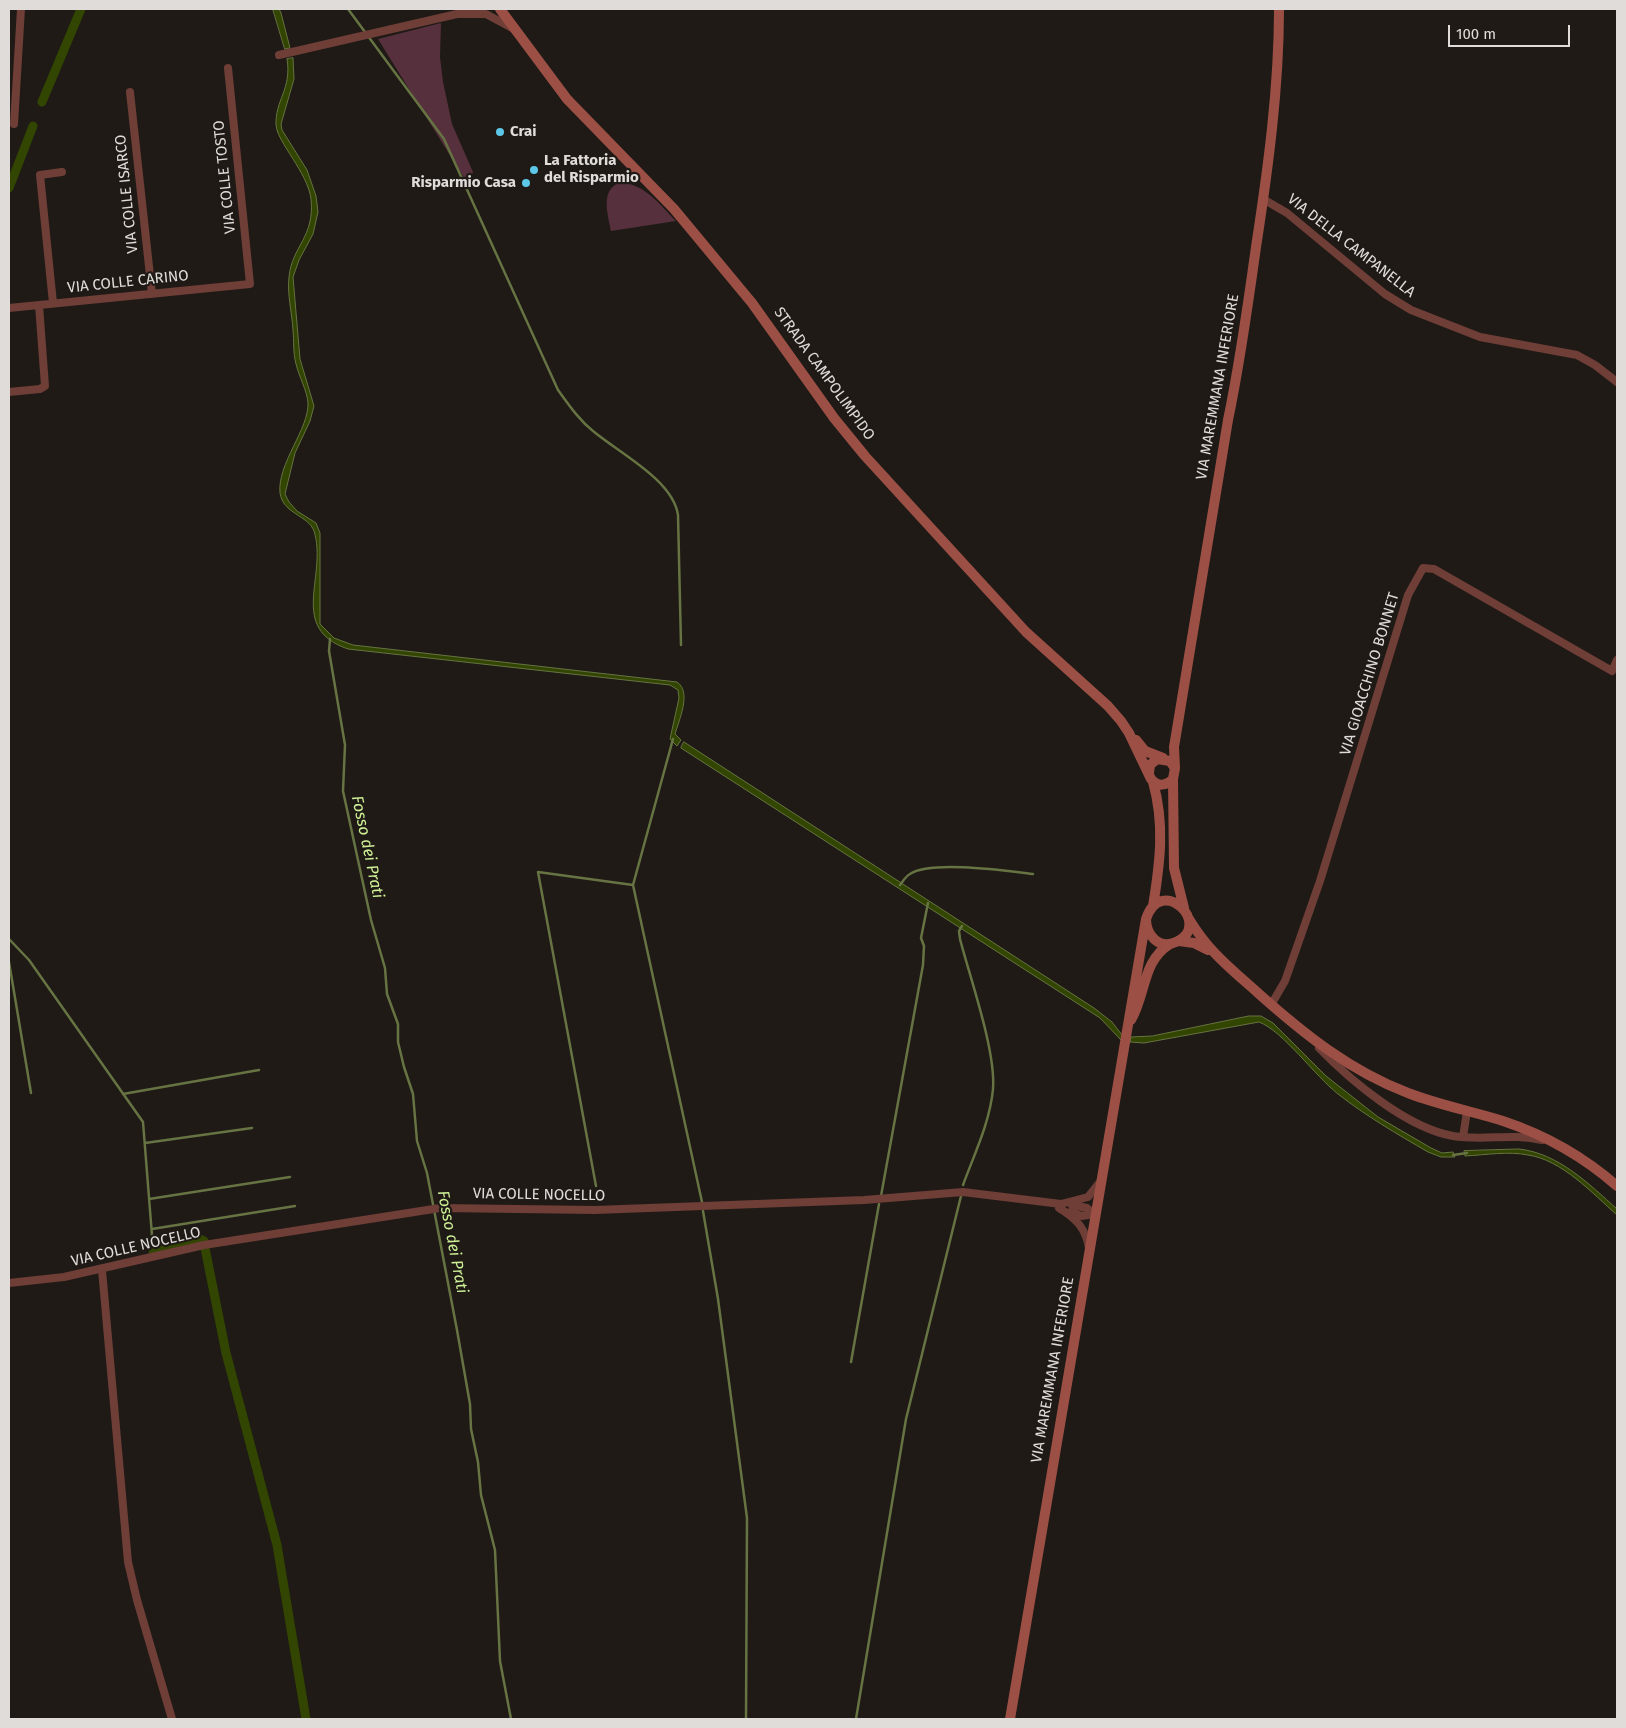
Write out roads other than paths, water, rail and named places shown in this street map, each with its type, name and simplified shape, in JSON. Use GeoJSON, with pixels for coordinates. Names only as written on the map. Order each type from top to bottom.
{"type":"FeatureCollection","features":[{"type":"Feature","properties":{"kind":"main road","name":"STRADA CAMPOLIMPIDO"},"geometry":{"type":"LineString","coordinates":[[500,9],[567,99],[674,209],[752,303],[854,444],[1022,628],[1108,706],[1130,732],[1151,778],[1159,806],[1161,837],[1153,906]]}},
{"type":"Feature","properties":{"kind":"main road","name":"VIA MAREMMANA INFERIORE"},"geometry":{"type":"LineString","coordinates":[[1184,908],[1174,862],[1174,747],[1226,429],[1237,377],[1263,199],[1273,112],[1278,9]]}},
{"type":"Feature","properties":{"kind":"main road"},"geometry":{"type":"LineString","coordinates":[[1130,732],[1145,751],[1162,758],[1170,761],[1174,774],[1162,785],[1151,778],[1153,761],[1162,758],[1174,747]]}},
{"type":"Feature","properties":{"kind":"main road"},"geometry":{"type":"LineString","coordinates":[[1210,950],[1190,942],[1163,944],[1152,938],[1148,932],[1146,919],[1153,906],[1159,902],[1172,901],[1184,908],[1189,919],[1210,950],[1313,1041],[1337,1058],[1392,1087],[1512,1124],[1556,1143],[1580,1158],[1617,1186]]}},
{"type":"Feature","properties":{"kind":"main road","name":"VIA MAREMMANA INFERIORE"},"geometry":{"type":"LineString","coordinates":[[1010,1719],[1094,1214],[1146,919]]}},
{"type":"Feature","properties":{"kind":"main road"},"geometry":{"type":"LineString","coordinates":[[1174,943],[1187,932],[1189,919]]}},
{"type":"Feature","properties":{"kind":"main road","name":"VIA MAREMMANA INFERIORE"},"geometry":{"type":"LineString","coordinates":[[1128,1026],[1138,1008],[1152,962],[1163,948],[1174,943]]}},
{"type":"Feature","properties":{"kind":"street"},"geometry":{"type":"LineString","coordinates":[[14,124],[20,9]]}},
{"type":"Feature","properties":{"kind":"street"},"geometry":{"type":"LineString","coordinates":[[279,55],[461,11],[478,9]]}},
{"type":"Feature","properties":{"kind":"street"},"geometry":{"type":"LineString","coordinates":[[461,11],[486,14],[516,31]]}},
{"type":"Feature","properties":{"kind":"street","name":"VIA COLLE TOSTO"},"geometry":{"type":"LineString","coordinates":[[228,68],[250,284]]}},
{"type":"Feature","properties":{"kind":"street","name":"VIA COLLE ISARCO"},"geometry":{"type":"LineString","coordinates":[[130,92],[152,294]]}},
{"type":"Feature","properties":{"kind":"street"},"geometry":{"type":"LineString","coordinates":[[53,303],[40,175],[62,172]]}},
{"type":"Feature","properties":{"kind":"street","name":"VIA DELLA CAMPANELLA"},"geometry":{"type":"LineString","coordinates":[[1263,199],[1287,214],[1390,297],[1417,312],[1486,339],[1577,356],[1595,365],[1617,382]]}},
{"type":"Feature","properties":{"kind":"street","name":"VIA COLLE CARINO"},"geometry":{"type":"LineString","coordinates":[[9,308],[250,284]]}},
{"type":"Feature","properties":{"kind":"street"},"geometry":{"type":"LineString","coordinates":[[9,392],[40,390],[45,386],[39,305]]}},
{"type":"Feature","properties":{"kind":"street","name":"VIA GIOACCHINO BONNET"},"geometry":{"type":"LineString","coordinates":[[1271,1005],[1284,981],[1320,882],[1408,595],[1423,568],[1434,570],[1612,671],[1617,660]]}},
{"type":"Feature","properties":{"kind":"street"},"geometry":{"type":"LineString","coordinates":[[1313,1041],[1351,1078],[1396,1110],[1435,1130],[1463,1137],[1520,1136],[1556,1143]]}},
{"type":"Feature","properties":{"kind":"street"},"geometry":{"type":"LineString","coordinates":[[1463,1137],[1467,1111]]}},
{"type":"Feature","properties":{"kind":"street"},"geometry":{"type":"LineString","coordinates":[[1060,1206],[1088,1197],[1101,1181]]}},
{"type":"Feature","properties":{"kind":"street","name":"VIA COLLE NOCELLO"},"geometry":{"type":"LineString","coordinates":[[9,1283],[59,1278],[102,1270],[204,1245],[440,1208],[605,1210],[864,1200],[963,1192],[1060,1206]]}},
{"type":"Feature","properties":{"kind":"street"},"geometry":{"type":"LineString","coordinates":[[1060,1206],[1083,1206],[1094,1214]]}},
{"type":"Feature","properties":{"kind":"street"},"geometry":{"type":"LineString","coordinates":[[1060,1206],[1081,1226],[1089,1250]]}},
{"type":"Feature","properties":{"kind":"street"},"geometry":{"type":"LineString","coordinates":[[102,1270],[110,1338],[128,1562],[137,1600],[172,1719]]}},
{"type":"Feature","properties":{"kind":"waterway"},"geometry":{"type":"LineString","coordinates":[[42,102],[81,9]]}},
{"type":"Feature","properties":{"kind":"waterway"},"geometry":{"type":"LineString","coordinates":[[348,9],[444,139],[558,390],[588,427],[656,479],[674,502],[678,515],[681,645]]}},
{"type":"Feature","properties":{"kind":"waterway"},"geometry":{"type":"LineString","coordinates":[[9,188],[33,126]]}},
{"type":"Feature","properties":{"kind":"waterway","name":"Fosso dei Prati"},"geometry":{"type":"LineString","coordinates":[[330,639],[329,651],[345,745],[343,791],[371,920],[385,968],[387,994],[398,1024],[398,1042],[413,1094],[417,1141],[427,1173],[457,1330],[470,1404],[471,1429],[478,1462],[481,1495],[495,1550],[500,1661],[511,1719]]}},
{"type":"Feature","properties":{"kind":"waterway"},"geometry":{"type":"LineString","coordinates":[[673,739],[633,885],[702,1202]]}},
{"type":"Feature","properties":{"kind":"waterway"},"geometry":{"type":"LineString","coordinates":[[900,885],[910,874],[934,868],[988,869],[1033,874]]}},
{"type":"Feature","properties":{"kind":"waterway"},"geometry":{"type":"LineString","coordinates":[[596,1186],[538,872],[633,885]]}},
{"type":"Feature","properties":{"kind":"waterway"},"geometry":{"type":"LineString","coordinates":[[881,1196],[923,965],[924,946],[921,938],[928,903]]}},
{"type":"Feature","properties":{"kind":"waterway"},"geometry":{"type":"LineString","coordinates":[[962,926],[959,931],[960,939],[987,1035],[993,1073],[993,1089],[989,1114],[963,1185]]}},
{"type":"Feature","properties":{"kind":"waterway"},"geometry":{"type":"LineString","coordinates":[[9,939],[29,960],[143,1122],[153,1248]]}},
{"type":"Feature","properties":{"kind":"waterway"},"geometry":{"type":"LineString","coordinates":[[9,962],[31,1093]]}},
{"type":"Feature","properties":{"kind":"waterway"},"geometry":{"type":"LineString","coordinates":[[123,1094],[259,1070]]}},
{"type":"Feature","properties":{"kind":"waterway"},"geometry":{"type":"LineString","coordinates":[[145,1143],[252,1128]]}},
{"type":"Feature","properties":{"kind":"waterway"},"geometry":{"type":"LineString","coordinates":[[1453,1155],[1467,1153]]}},
{"type":"Feature","properties":{"kind":"waterway"},"geometry":{"type":"LineString","coordinates":[[149,1199],[290,1177]]}},
{"type":"Feature","properties":{"kind":"waterway"},"geometry":{"type":"LineString","coordinates":[[856,1719],[906,1419],[961,1196]]}},
{"type":"Feature","properties":{"kind":"waterway"},"geometry":{"type":"LineString","coordinates":[[851,1362],[879,1204]]}},
{"type":"Feature","properties":{"kind":"waterway"},"geometry":{"type":"LineString","coordinates":[[152,1229],[295,1206]]}},
{"type":"Feature","properties":{"kind":"waterway"},"geometry":{"type":"LineString","coordinates":[[703,1211],[718,1299],[747,1518],[746,1719]]}},
{"type":"Feature","properties":{"kind":"waterway"},"geometry":{"type":"LineString","coordinates":[[153,1248],[153,1251],[200,1239],[204,1241]]}},
{"type":"Feature","properties":{"kind":"waterway"},"geometry":{"type":"LineString","coordinates":[[205,1248],[226,1353],[277,1545],[306,1719]]}},
{"type":"Feature","properties":{"kind":"place","name":"Crai"},"geometry":{"type":"Point","coordinates":[500,132]}},
{"type":"Feature","properties":{"kind":"place","name":"La Fattoria del Risparmio"},"geometry":{"type":"Point","coordinates":[534,170]}},
{"type":"Feature","properties":{"kind":"place","name":"Risparmio Casa"},"geometry":{"type":"Point","coordinates":[526,183]}}]}
